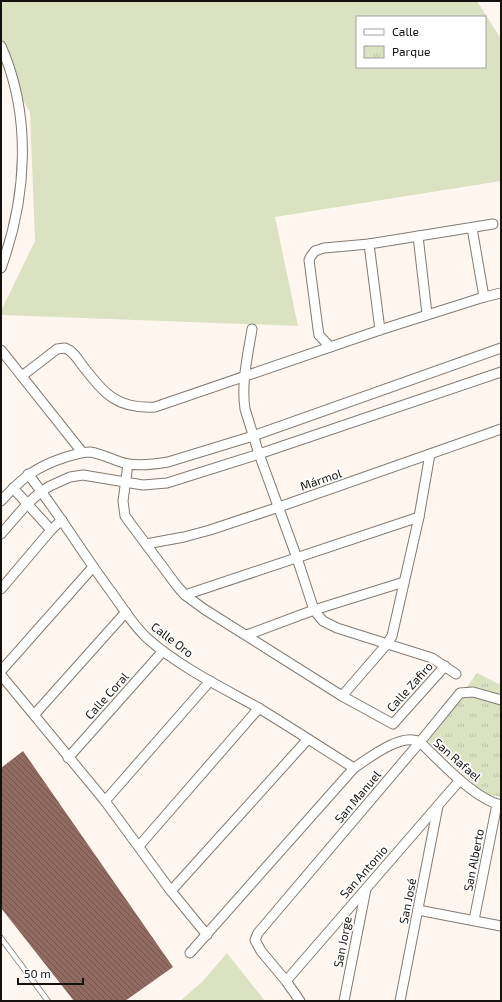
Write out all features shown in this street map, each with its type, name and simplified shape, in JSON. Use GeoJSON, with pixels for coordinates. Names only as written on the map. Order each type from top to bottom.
{"type":"FeatureCollection","features":[{"type":"Feature","properties":{"kind":"street"},"geometry":{"type":"LineString","coordinates":[[1,46],[14,81],[21,117],[23,148],[19,197],[15,220],[2,259]]}},
{"type":"Feature","properties":{"kind":"street"},"geometry":{"type":"LineString","coordinates":[[330,348],[319,335],[309,260],[315,251],[324,248],[369,244],[492,224]]}},
{"type":"Feature","properties":{"kind":"street"},"geometry":{"type":"LineString","coordinates":[[472,228],[484,297]]}},
{"type":"Feature","properties":{"kind":"street"},"geometry":{"type":"LineString","coordinates":[[418,236],[427,314]]}},
{"type":"Feature","properties":{"kind":"street"},"geometry":{"type":"LineString","coordinates":[[369,244],[380,330]]}},
{"type":"Feature","properties":{"kind":"street"},"geometry":{"type":"LineString","coordinates":[[22,376],[58,349],[65,348],[73,353],[98,385],[117,401],[129,406],[142,408],[155,407],[427,314],[501,293]]}},
{"type":"Feature","properties":{"kind":"street"},"geometry":{"type":"LineString","coordinates":[[252,329],[245,377],[244,405],[259,454],[297,558],[314,610],[323,621],[337,628],[432,658],[456,674]]}},
{"type":"Feature","properties":{"kind":"street"},"geometry":{"type":"LineString","coordinates":[[1,502],[28,474],[56,460],[82,452],[99,454],[128,464],[155,464],[168,462],[253,436],[501,348]]}},
{"type":"Feature","properties":{"kind":"street"},"geometry":{"type":"LineString","coordinates":[[1,350],[82,452]]}},
{"type":"Feature","properties":{"kind":"street"},"geometry":{"type":"LineString","coordinates":[[1,534],[28,503],[42,491],[70,477],[83,475],[143,485],[167,483],[259,454],[501,372]]}},
{"type":"Feature","properties":{"kind":"street","name":"Mármol"},"geometry":{"type":"LineString","coordinates":[[146,544],[184,537],[210,530],[501,429]]}},
{"type":"Feature","properties":{"kind":"street"},"geometry":{"type":"LineString","coordinates":[[128,464],[123,501],[125,516],[177,586],[204,609],[342,696],[387,644],[394,630],[419,517],[430,454]]}},
{"type":"Feature","properties":{"kind":"street","name":"Calle Oro"},"geometry":{"type":"LineString","coordinates":[[28,474],[42,491],[93,567],[146,637],[163,651],[210,681],[258,708],[354,768]]}},
{"type":"Feature","properties":{"kind":"street"},"geometry":{"type":"LineString","coordinates":[[13,488],[51,530]]}},
{"type":"Feature","properties":{"kind":"street"},"geometry":{"type":"LineString","coordinates":[[185,594],[419,517]]}},
{"type":"Feature","properties":{"kind":"street"},"geometry":{"type":"LineString","coordinates":[[1,589],[51,530],[62,520]]}},
{"type":"Feature","properties":{"kind":"street"},"geometry":{"type":"LineString","coordinates":[[1,671],[93,567]]}},
{"type":"Feature","properties":{"kind":"street"},"geometry":{"type":"LineString","coordinates":[[247,635],[314,610],[404,582]]}},
{"type":"Feature","properties":{"kind":"street"},"geometry":{"type":"LineString","coordinates":[[34,715],[126,612]]}},
{"type":"Feature","properties":{"kind":"street","name":"Calle Coral"},"geometry":{"type":"LineString","coordinates":[[68,758],[163,651]]}},
{"type":"Feature","properties":{"kind":"street","name":"Calle Zafiro"},"geometry":{"type":"LineString","coordinates":[[342,696],[393,724],[444,666]]}},
{"type":"Feature","properties":{"kind":"street"},"geometry":{"type":"LineString","coordinates":[[1,675],[105,801],[171,891],[207,935]]}},
{"type":"Feature","properties":{"kind":"street"},"geometry":{"type":"LineString","coordinates":[[105,801],[210,681]]}},
{"type":"Feature","properties":{"kind":"street","name":"San Manuel"},"geometry":{"type":"LineString","coordinates":[[286,981],[261,951],[255,940],[258,933],[460,693],[472,692],[501,700]]}},
{"type":"Feature","properties":{"kind":"street"},"geometry":{"type":"LineString","coordinates":[[139,846],[258,708]]}},
{"type":"Feature","properties":{"kind":"street"},"geometry":{"type":"LineString","coordinates":[[171,891],[308,739]]}},
{"type":"Feature","properties":{"kind":"street"},"geometry":{"type":"LineString","coordinates":[[190,953],[354,768],[377,752],[394,744],[409,739],[420,742]]}},
{"type":"Feature","properties":{"kind":"street","name":"San Rafael"},"geometry":{"type":"LineString","coordinates":[[420,742],[460,780],[487,800],[499,804]]}},
{"type":"Feature","properties":{"kind":"street","name":"San Antonio"},"geometry":{"type":"LineString","coordinates":[[286,981],[460,780]]}},
{"type":"Feature","properties":{"kind":"street","name":"San Alberto"},"geometry":{"type":"LineString","coordinates":[[474,920],[499,804]]}},
{"type":"Feature","properties":{"kind":"street","name":"San José"},"geometry":{"type":"LineString","coordinates":[[400,1001],[438,805]]}},
{"type":"Feature","properties":{"kind":"street","name":"San Jorge"},"geometry":{"type":"LineString","coordinates":[[344,1001],[367,887]]}},
{"type":"Feature","properties":{"kind":"street"},"geometry":{"type":"LineString","coordinates":[[418,910],[501,926]]}},
{"type":"Feature","properties":{"kind":"street"},"geometry":{"type":"LineString","coordinates":[[286,981],[300,1001]]}},
{"type":"Feature","properties":{"kind":"lane"},"geometry":{"type":"LineString","coordinates":[[1,938],[48,1001]]}},
{"type":"Feature","properties":{"kind":"green space"},"geometry":{"type":"Polygon","coordinates":[[[1,1],[477,1],[501,39],[501,181],[275,217],[298,326],[1,315],[1,311],[35,241],[30,112],[1,64],[1,1]]]}},
{"type":"Feature","properties":{"kind":"green space"},"geometry":{"type":"Polygon","coordinates":[[[477,673],[501,685],[501,797],[485,794],[428,741],[477,673]]]}},
{"type":"Feature","properties":{"kind":"green space"},"geometry":{"type":"Polygon","coordinates":[[[227,953],[265,1001],[180,1001],[203,981],[227,953]]]}},
{"type":"Feature","properties":{"kind":"building"},"geometry":{"type":"Polygon","coordinates":[[[23,751],[173,967],[125,1001],[74,1001],[1,908],[1,768],[23,751]]]}}]}
